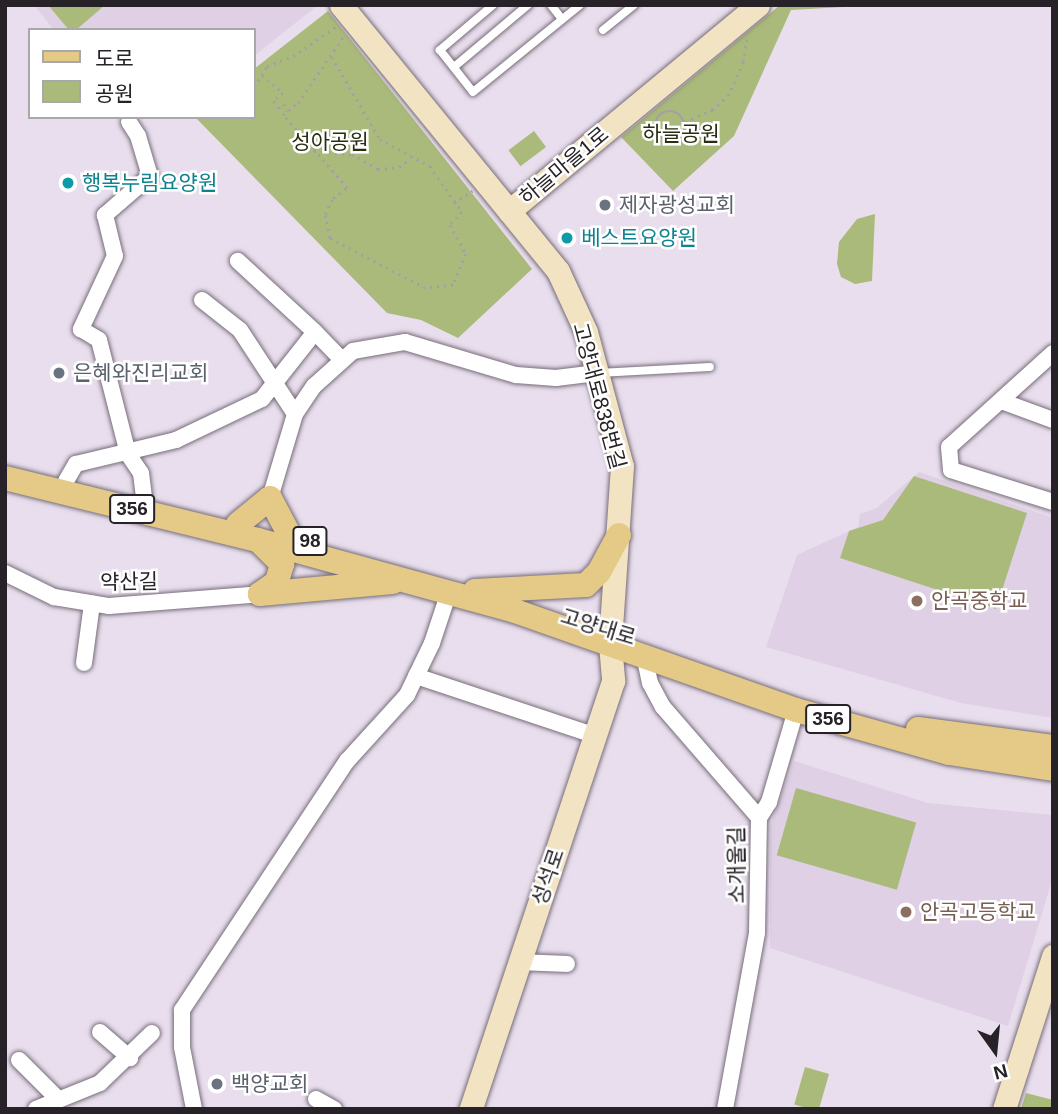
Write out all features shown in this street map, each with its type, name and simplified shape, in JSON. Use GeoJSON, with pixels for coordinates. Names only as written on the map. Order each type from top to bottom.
{"type":"FeatureCollection","features":[{"type":"Feature","properties":{"kind":"main road","name":"고양대로"},"geometry":{"type":"LineString","coordinates":[[5,466],[238,524],[289,534],[926,732],[1053,747]]}},
{"type":"Feature","properties":{"kind":"main road","name":"고양대로"},"geometry":{"type":"LineString","coordinates":[[5,478],[258,540],[611,636],[644,655],[796,710],[949,753],[1053,769]]}},
{"type":"Feature","properties":{"kind":"main road"},"geometry":{"type":"LineString","coordinates":[[238,524],[270,498],[289,534]]}},
{"type":"Feature","properties":{"kind":"main road"},"geometry":{"type":"LineString","coordinates":[[475,591],[586,585],[599,572],[619,535]]}},
{"type":"Feature","properties":{"kind":"main road"},"geometry":{"type":"LineString","coordinates":[[258,540],[282,564],[277,582],[260,594]]}},
{"type":"Feature","properties":{"kind":"main road"},"geometry":{"type":"LineString","coordinates":[[260,594],[408,580]]}},
{"type":"Feature","properties":{"kind":"street","name":"하늘마을1로"},"geometry":{"type":"LineString","coordinates":[[342,13],[509,211],[758,5]]}},
{"type":"Feature","properties":{"kind":"street"},"geometry":{"type":"LineString","coordinates":[[129,122],[138,136],[150,176],[105,215],[115,256],[80,329],[99,340],[128,454],[141,473],[144,499]]}},
{"type":"Feature","properties":{"kind":"street","name":"고양대로838번길"},"geometry":{"type":"LineString","coordinates":[[509,211],[558,271],[586,331],[622,466],[611,636]]}},
{"type":"Feature","properties":{"kind":"street"},"geometry":{"type":"LineString","coordinates":[[238,261],[342,360]]}},
{"type":"Feature","properties":{"kind":"street"},"geometry":{"type":"LineString","coordinates":[[202,300],[240,330],[273,385],[295,414]]}},
{"type":"Feature","properties":{"kind":"street"},"geometry":{"type":"LineString","coordinates":[[66,481],[76,464],[128,454],[211,426],[262,399],[315,332]]}},
{"type":"Feature","properties":{"kind":"street"},"geometry":{"type":"LineString","coordinates":[[270,498],[295,414],[314,386],[342,360],[375,345],[405,342],[516,375],[556,378],[597,373]]}},
{"type":"Feature","properties":{"kind":"street"},"geometry":{"type":"LineString","coordinates":[[1053,353],[1004,402],[949,447],[951,470],[1053,502]]}},
{"type":"Feature","properties":{"kind":"street"},"geometry":{"type":"LineString","coordinates":[[1004,402],[1053,420]]}},
{"type":"Feature","properties":{"kind":"street","name":"약산길"},"geometry":{"type":"LineString","coordinates":[[5,573],[30,588],[92,604],[136,605],[260,594]]}},
{"type":"Feature","properties":{"kind":"street"},"geometry":{"type":"LineString","coordinates":[[194,1109],[182,1047],[182,1010],[347,761],[407,695],[449,592]]}},
{"type":"Feature","properties":{"kind":"street"},"geometry":{"type":"LineString","coordinates":[[84,663],[92,604]]}},
{"type":"Feature","properties":{"kind":"street","name":"성석로"},"geometry":{"type":"LineString","coordinates":[[471,1109],[613,681],[611,636]]}},
{"type":"Feature","properties":{"kind":"street","name":"소개울길"},"geometry":{"type":"LineString","coordinates":[[644,655],[650,683],[663,707],[759,818],[758,933],[736,1032],[725,1109]]}},
{"type":"Feature","properties":{"kind":"street"},"geometry":{"type":"LineString","coordinates":[[416,676],[596,736]]}},
{"type":"Feature","properties":{"kind":"street"},"geometry":{"type":"LineString","coordinates":[[759,818],[769,802],[796,710]]}},
{"type":"Feature","properties":{"kind":"street"},"geometry":{"type":"LineString","coordinates":[[520,962],[566,964]]}},
{"type":"Feature","properties":{"kind":"street"},"geometry":{"type":"LineString","coordinates":[[1004,1109],[1051,970]]}},
{"type":"Feature","properties":{"kind":"street"},"geometry":{"type":"LineString","coordinates":[[100,1032],[130,1058]]}},
{"type":"Feature","properties":{"kind":"street"},"geometry":{"type":"LineString","coordinates":[[36,1109],[56,1097],[100,1083],[130,1058],[152,1033]]}},
{"type":"Feature","properties":{"kind":"street"},"geometry":{"type":"LineString","coordinates":[[19,1060],[56,1097]]}},
{"type":"Feature","properties":{"kind":"street"},"geometry":{"type":"LineString","coordinates":[[316,1099],[334,1109]]}},
{"type":"Feature","properties":{"kind":"lane"},"geometry":{"type":"LineString","coordinates":[[494,5],[440,50],[473,92],[580,5]]}},
{"type":"Feature","properties":{"kind":"lane"},"geometry":{"type":"LineString","coordinates":[[454,67],[528,5]]}},
{"type":"Feature","properties":{"kind":"lane"},"geometry":{"type":"LineString","coordinates":[[551,5],[561,18]]}},
{"type":"Feature","properties":{"kind":"lane"},"geometry":{"type":"LineString","coordinates":[[603,30],[634,5]]}},
{"type":"Feature","properties":{"kind":"lane"},"geometry":{"type":"LineString","coordinates":[[597,373],[710,367]]}},
{"type":"Feature","properties":{"kind":"path"},"geometry":{"type":"LineString","coordinates":[[256,84],[267,66],[293,56],[342,13]]}},
{"type":"Feature","properties":{"kind":"path"},"geometry":{"type":"LineString","coordinates":[[332,57],[380,139],[410,159],[430,166],[462,212],[450,225],[466,254],[461,273],[453,285],[425,288],[329,238],[325,215],[333,198],[347,188],[283,115],[332,57],[340,39],[351,31]]}},
{"type":"Feature","properties":{"kind":"path"},"geometry":{"type":"LineString","coordinates":[[684,122],[712,110],[728,96],[743,62],[748,31]]}},
{"type":"Feature","properties":{"kind":"path"},"geometry":{"type":"LineString","coordinates":[[262,75],[283,93],[274,101],[278,108],[284,104],[287,111]]}},
{"type":"Feature","properties":{"kind":"path"},"geometry":{"type":"LineString","coordinates":[[674,112],[684,122],[682,136],[674,141],[661,138],[656,129],[664,113],[674,112]]}},
{"type":"Feature","properties":{"kind":"path"},"geometry":{"type":"LineString","coordinates":[[314,151],[352,154],[378,169],[399,167],[410,159]]}},
{"type":"Feature","properties":{"kind":"path"},"geometry":{"type":"LineString","coordinates":[[454,203],[476,187]]}},
{"type":"Feature","properties":{"kind":"shaded area"},"geometry":{"type":"Polygon","coordinates":[[[34,5],[318,5],[256,54],[256,28],[52,28],[34,5]]]}},
{"type":"Feature","properties":{"kind":"shaded area","name":"안곡중학교"},"geometry":{"type":"Polygon","coordinates":[[[919,472],[1053,518],[1053,718],[961,703],[766,647],[797,555],[858,527],[860,514],[877,508],[919,472]]]}},
{"type":"Feature","properties":{"kind":"shaded area","name":"안곡고등학교"},"geometry":{"type":"Polygon","coordinates":[[[794,761],[928,803],[1053,815],[1053,877],[1008,1026],[770,948],[770,827],[794,761]]]}},
{"type":"Feature","properties":{"kind":"green space"},"geometry":{"type":"Polygon","coordinates":[[[48,5],[105,5],[78,28],[67,28],[48,5]]]}},
{"type":"Feature","properties":{"kind":"green space","name":"하늘공원"},"geometry":{"type":"Polygon","coordinates":[[[780,5],[878,5],[791,10],[734,136],[673,191],[621,137],[780,5]]]}},
{"type":"Feature","properties":{"kind":"green space","name":"성아공원"},"geometry":{"type":"Polygon","coordinates":[[[328,11],[532,269],[458,338],[421,320],[387,313],[197,119],[256,119],[256,67],[328,11]]]}},
{"type":"Feature","properties":{"kind":"green space"},"geometry":{"type":"Polygon","coordinates":[[[534,131],[546,147],[520,166],[508,150],[534,131]]]}},
{"type":"Feature","properties":{"kind":"green space"},"geometry":{"type":"Polygon","coordinates":[[[875,214],[872,281],[855,284],[841,277],[837,264],[839,242],[857,219],[875,214]]]}},
{"type":"Feature","properties":{"kind":"green space"},"geometry":{"type":"Polygon","coordinates":[[[914,476],[1027,513],[996,609],[840,558],[849,531],[883,520],[914,476]]]}},
{"type":"Feature","properties":{"kind":"green space"},"geometry":{"type":"Polygon","coordinates":[[[796,788],[916,822],[897,890],[777,855],[796,788]]]}},
{"type":"Feature","properties":{"kind":"green space"},"geometry":{"type":"Polygon","coordinates":[[[805,1067],[829,1074],[819,1109],[794,1104],[805,1067]]]}},
{"type":"Feature","properties":{"kind":"green space"},"geometry":{"type":"Polygon","coordinates":[[[1026,1093],[1053,1100],[1053,1109],[1021,1109],[1026,1093]]]}},
{"type":"Feature","properties":{"kind":"place","name":"행복누림요양원"},"geometry":{"type":"Point","coordinates":[68,183]}},
{"type":"Feature","properties":{"kind":"place","name":"제자광성교회"},"geometry":{"type":"Point","coordinates":[605,205]}},
{"type":"Feature","properties":{"kind":"place","name":"베스트요양원"},"geometry":{"type":"Point","coordinates":[567,238]}},
{"type":"Feature","properties":{"kind":"place","name":"은혜와진리교회"},"geometry":{"type":"Point","coordinates":[59,373]}},
{"type":"Feature","properties":{"kind":"place","name":"안곡중학교"},"geometry":{"type":"Point","coordinates":[917,601]}},
{"type":"Feature","properties":{"kind":"place","name":"안곡고등학교"},"geometry":{"type":"Point","coordinates":[906,912]}},
{"type":"Feature","properties":{"kind":"place","name":"백양교회"},"geometry":{"type":"Point","coordinates":[217,1084]}}]}
